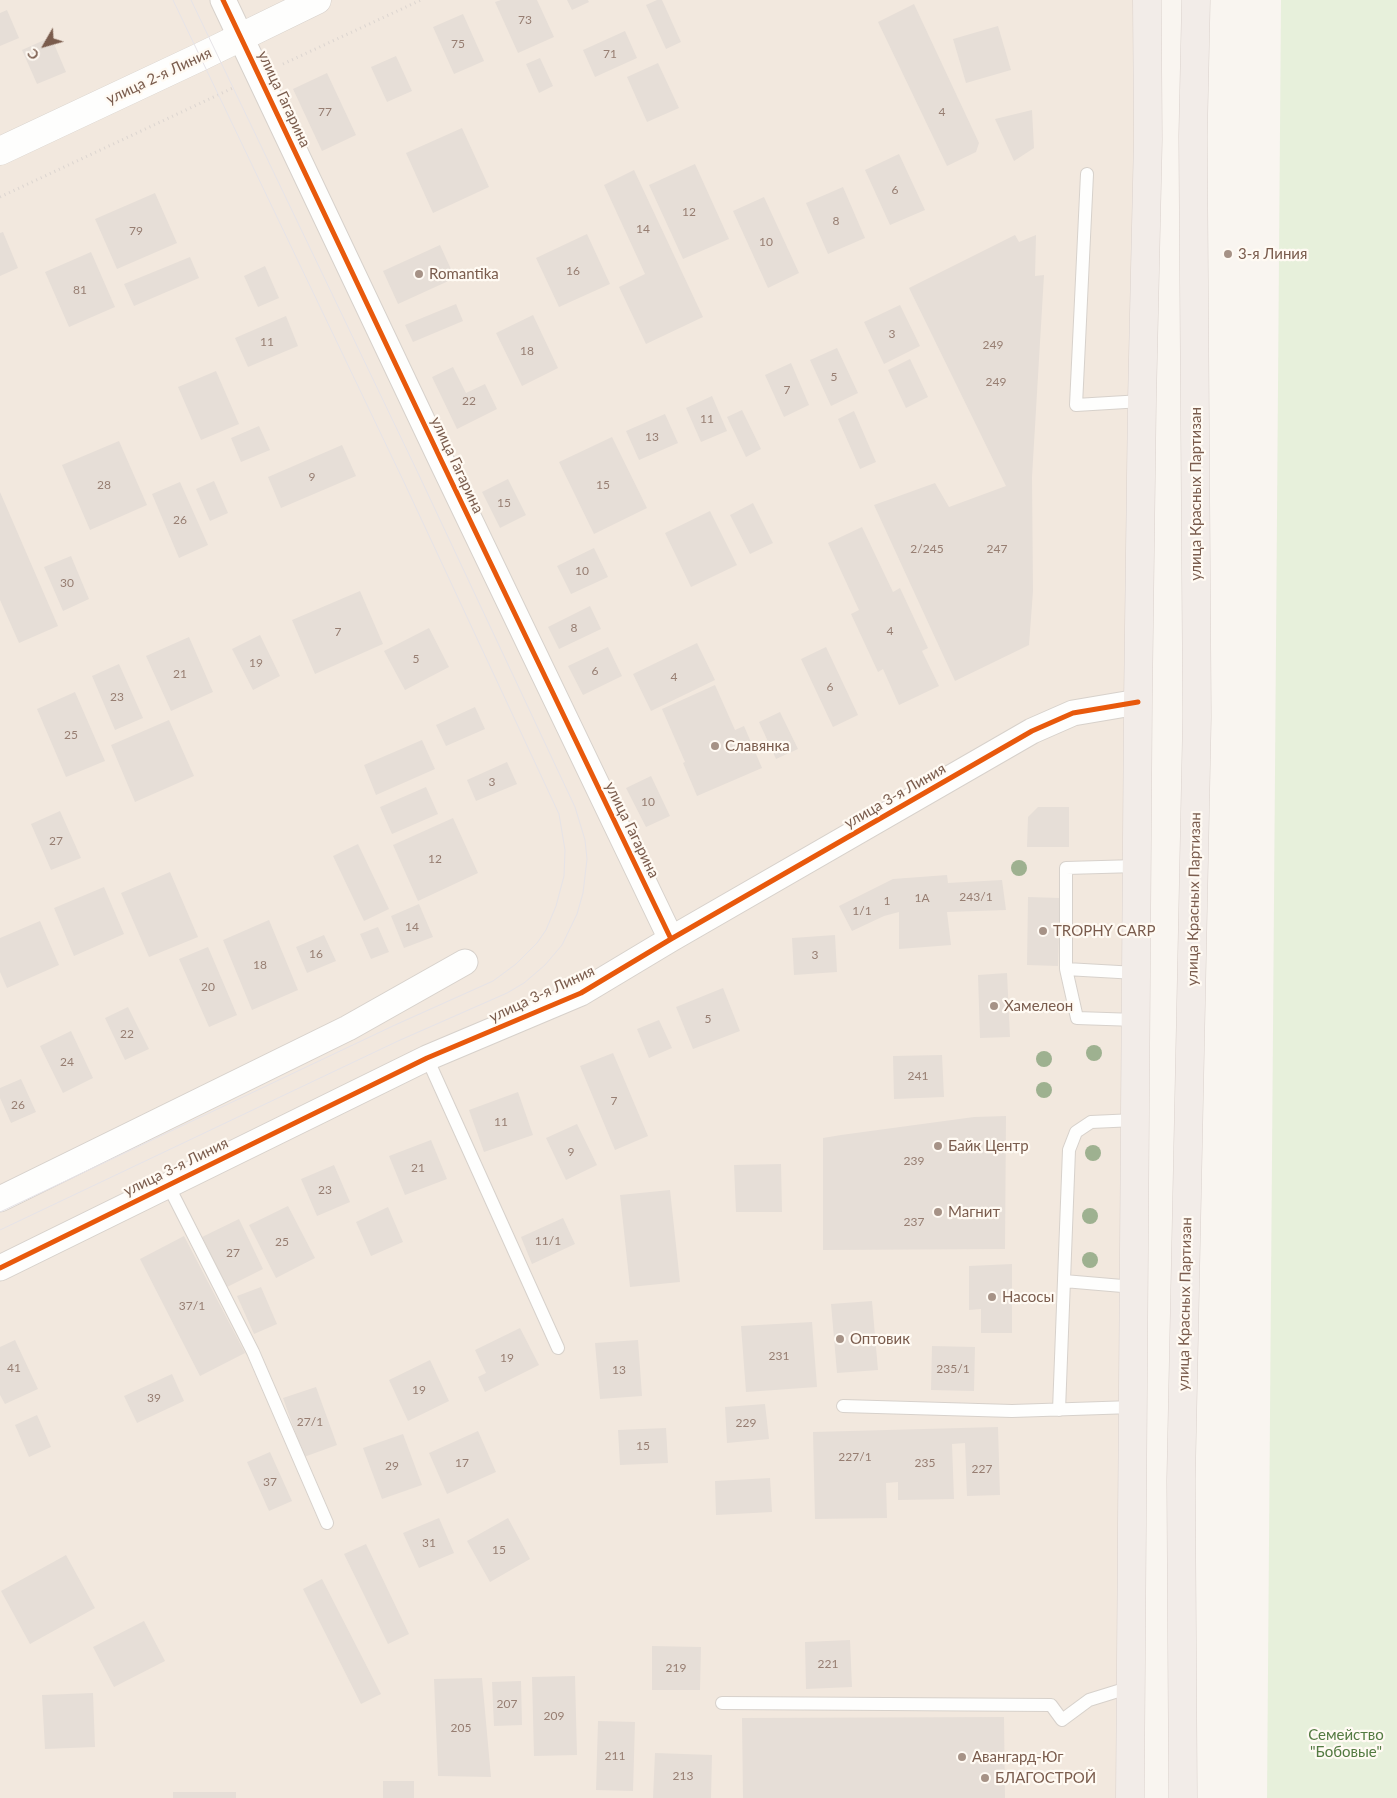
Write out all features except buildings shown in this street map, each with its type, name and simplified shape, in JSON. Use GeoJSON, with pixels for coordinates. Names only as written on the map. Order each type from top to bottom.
{"type":"FeatureCollection","features":[{"type":"Feature","properties":{"kind":"highway"},"geometry":{"type":"LineString","coordinates":[[1130,1798],[1138,702],[1148,139],[1148,0]]}},
{"type":"Feature","properties":{"kind":"highway","name":"улица Красных Партизан"},"geometry":{"type":"LineString","coordinates":[[1183,1798],[1181,1480],[1197,717],[1193,146],[1196,0]]}},
{"type":"Feature","properties":{"kind":"street","name":"улица Гагарина"},"geometry":{"type":"LineString","coordinates":[[223,0],[671,939]]}},
{"type":"Feature","properties":{"kind":"street","name":"улица 2-я Линия"},"geometry":{"type":"LineString","coordinates":[[0,151],[317,0]]}},
{"type":"Feature","properties":{"kind":"street","name":"улица 3-я Линия"},"geometry":{"type":"LineString","coordinates":[[0,1268],[427,1058],[581,993],[1032,731],[1073,713],[1138,702]]}},
{"type":"Feature","properties":{"kind":"street"},"geometry":{"type":"LineString","coordinates":[[0,1199],[348,1028],[465,962]]}},
{"type":"Feature","properties":{"kind":"lane"},"geometry":{"type":"LineString","coordinates":[[1087,174],[1076,405],[1142,401]]}},
{"type":"Feature","properties":{"kind":"lane"},"geometry":{"type":"LineString","coordinates":[[1136,1020],[1077,1018],[1066,969],[1066,868],[1137,866]]}},
{"type":"Feature","properties":{"kind":"lane"},"geometry":{"type":"LineString","coordinates":[[1066,969],[1136,973]]}},
{"type":"Feature","properties":{"kind":"lane"},"geometry":{"type":"LineString","coordinates":[[427,1058],[558,1348]]}},
{"type":"Feature","properties":{"kind":"lane"},"geometry":{"type":"LineString","coordinates":[[1059,1410],[1069,1150],[1076,1132],[1091,1122],[1135,1120]]}},
{"type":"Feature","properties":{"kind":"lane"},"geometry":{"type":"LineString","coordinates":[[168,1185],[253,1352],[326,1523]]}},
{"type":"Feature","properties":{"kind":"lane"},"geometry":{"type":"LineString","coordinates":[[1064,1281],[1134,1286]]}},
{"type":"Feature","properties":{"kind":"lane"},"geometry":{"type":"LineString","coordinates":[[843,1406],[1012,1411],[1133,1407]]}},
{"type":"Feature","properties":{"kind":"lane"},"geometry":{"type":"LineString","coordinates":[[722,1703],[1051,1705],[1062,1720],[1089,1700],[1131,1687]]}},
{"type":"Feature","properties":{"kind":"path"},"geometry":{"type":"LineString","coordinates":[[0,198],[421,0]]}},
{"type":"Feature","properties":{"kind":"shaded area"},"geometry":{"type":"Polygon","coordinates":[[[0,0],[1147,0],[1119,1798],[0,1798],[0,0]]]}},
{"type":"Feature","properties":{"kind":"green space","name":"Семейство \"Бобовые\""},"geometry":{"type":"Polygon","coordinates":[[[1281,0],[1397,0],[1397,1798],[1267,1798],[1281,0]]]}},
{"type":"Feature","properties":{"kind":"tram line"},"geometry":{"type":"LineString","coordinates":[[0,1212],[395,1025],[493,981],[516,964],[537,943],[546,930],[556,906],[564,876],[565,850],[559,814],[403,480],[173,0]]}},
{"type":"Feature","properties":{"kind":"tram line"},"geometry":{"type":"LineString","coordinates":[[0,1230],[398,1041],[507,993],[524,983],[545,965],[562,945],[577,914],[583,893],[587,859],[585,840],[575,807],[418,473],[191,0]]}},
{"type":"Feature","properties":{"kind":"cycle path"},"geometry":{"type":"LineString","coordinates":[[223,0],[671,939]]}},
{"type":"Feature","properties":{"kind":"cycle path"},"geometry":{"type":"LineString","coordinates":[[0,1268],[427,1058],[581,993],[1032,731],[1073,713],[1138,702]]}},
{"type":"Feature","properties":{"kind":"place","name":"3-я Линия"},"geometry":{"type":"Point","coordinates":[1228,254]}},
{"type":"Feature","properties":{"kind":"place","name":"Romantika"},"geometry":{"type":"Point","coordinates":[419,274]}},
{"type":"Feature","properties":{"kind":"place","name":"Славянка"},"geometry":{"type":"Point","coordinates":[715,746]}},
{"type":"Feature","properties":{"kind":"place","name":"TROPHY CARP"},"geometry":{"type":"Point","coordinates":[1043,931]}},
{"type":"Feature","properties":{"kind":"place","name":"Хамелеон"},"geometry":{"type":"Point","coordinates":[994,1006]}},
{"type":"Feature","properties":{"kind":"place","name":"Байк Центр"},"geometry":{"type":"Point","coordinates":[938,1146]}},
{"type":"Feature","properties":{"kind":"place","name":"Магнит"},"geometry":{"type":"Point","coordinates":[938,1212]}},
{"type":"Feature","properties":{"kind":"place","name":"Насосы"},"geometry":{"type":"Point","coordinates":[992,1297]}},
{"type":"Feature","properties":{"kind":"place","name":"Оптовик"},"geometry":{"type":"Point","coordinates":[840,1339]}},
{"type":"Feature","properties":{"kind":"place","name":"Авангард-Юг"},"geometry":{"type":"Point","coordinates":[962,1757]}},
{"type":"Feature","properties":{"kind":"place","name":"БЛАГОСТРОЙ"},"geometry":{"type":"Point","coordinates":[985,1778]}}]}
